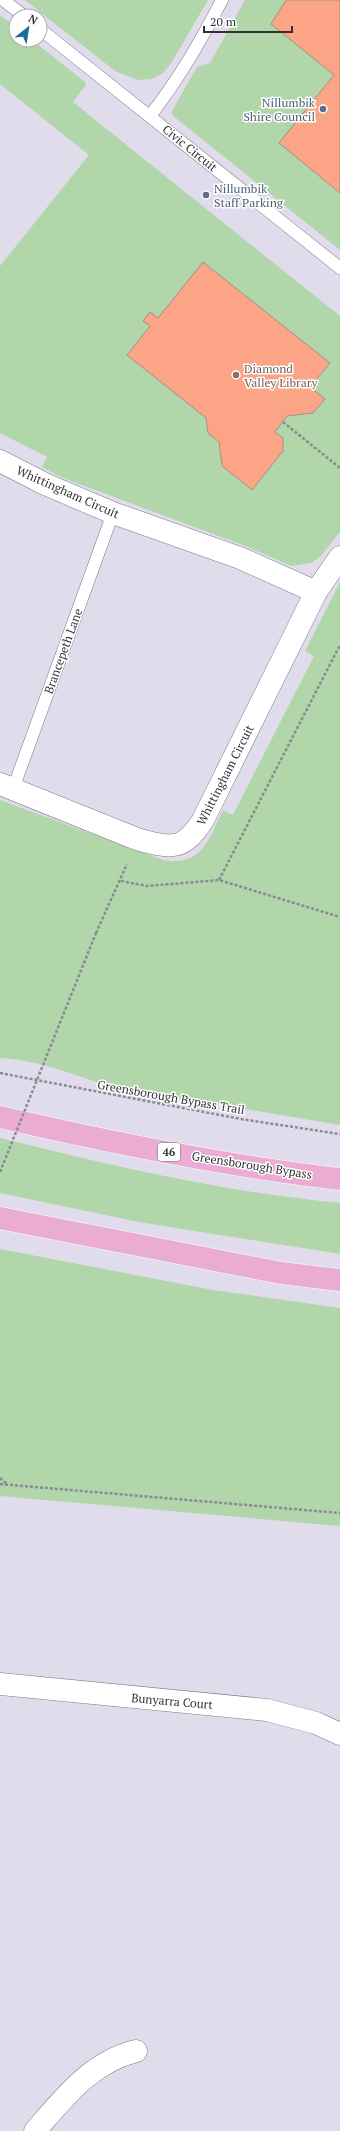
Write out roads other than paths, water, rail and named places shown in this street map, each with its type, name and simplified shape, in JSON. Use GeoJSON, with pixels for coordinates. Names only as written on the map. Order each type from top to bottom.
{"type":"FeatureCollection","features":[{"type":"Feature","properties":{"kind":"highway","name":"Greensborough Bypass"},"geometry":{"type":"LineString","coordinates":[[0,1117],[120,1143],[231,1163],[340,1179]]}},
{"type":"Feature","properties":{"kind":"highway"},"geometry":{"type":"LineString","coordinates":[[0,1218],[281,1273],[340,1280]]}},
{"type":"Feature","properties":{"kind":"street","name":"Whittingham Circuit"},"geometry":{"type":"LineString","coordinates":[[0,461],[45,484],[113,513],[240,558],[316,592]]}},
{"type":"Feature","properties":{"kind":"street","name":"Whittingham Circuit"},"geometry":{"type":"LineString","coordinates":[[6,787],[137,838],[158,844],[171,845],[184,842],[193,836],[203,820],[316,592],[340,557]]}},
{"type":"Feature","properties":{"kind":"street","name":"Bunyarra Court"},"geometry":{"type":"LineString","coordinates":[[0,1684],[267,1710],[316,1723],[340,1734]]}},
{"type":"Feature","properties":{"kind":"street"},"geometry":{"type":"LineString","coordinates":[[35,2131],[74,2088],[94,2070],[120,2055],[136,2051]]}},
{"type":"Feature","properties":{"kind":"lane"},"geometry":{"type":"LineString","coordinates":[[3,0],[14,8]]}},
{"type":"Feature","properties":{"kind":"lane"},"geometry":{"type":"LineString","coordinates":[[150,116],[178,79],[192,57],[222,0]]}},
{"type":"Feature","properties":{"kind":"lane","name":"Civic Circuit"},"geometry":{"type":"LineString","coordinates":[[48,35],[340,268]]}},
{"type":"Feature","properties":{"kind":"lane","name":"Brancepeth Lane"},"geometry":{"type":"LineString","coordinates":[[6,787],[113,513]]}},
{"type":"Feature","properties":{"kind":"place","name":"Nillumbik Shire Council"},"geometry":{"type":"Point","coordinates":[323,109]}},
{"type":"Feature","properties":{"kind":"place","name":"Nillumbik Staff Parking"},"geometry":{"type":"Point","coordinates":[206,195]}},
{"type":"Feature","properties":{"kind":"place","name":"Diamond Valley Library"},"geometry":{"type":"Point","coordinates":[236,375]}}]}
